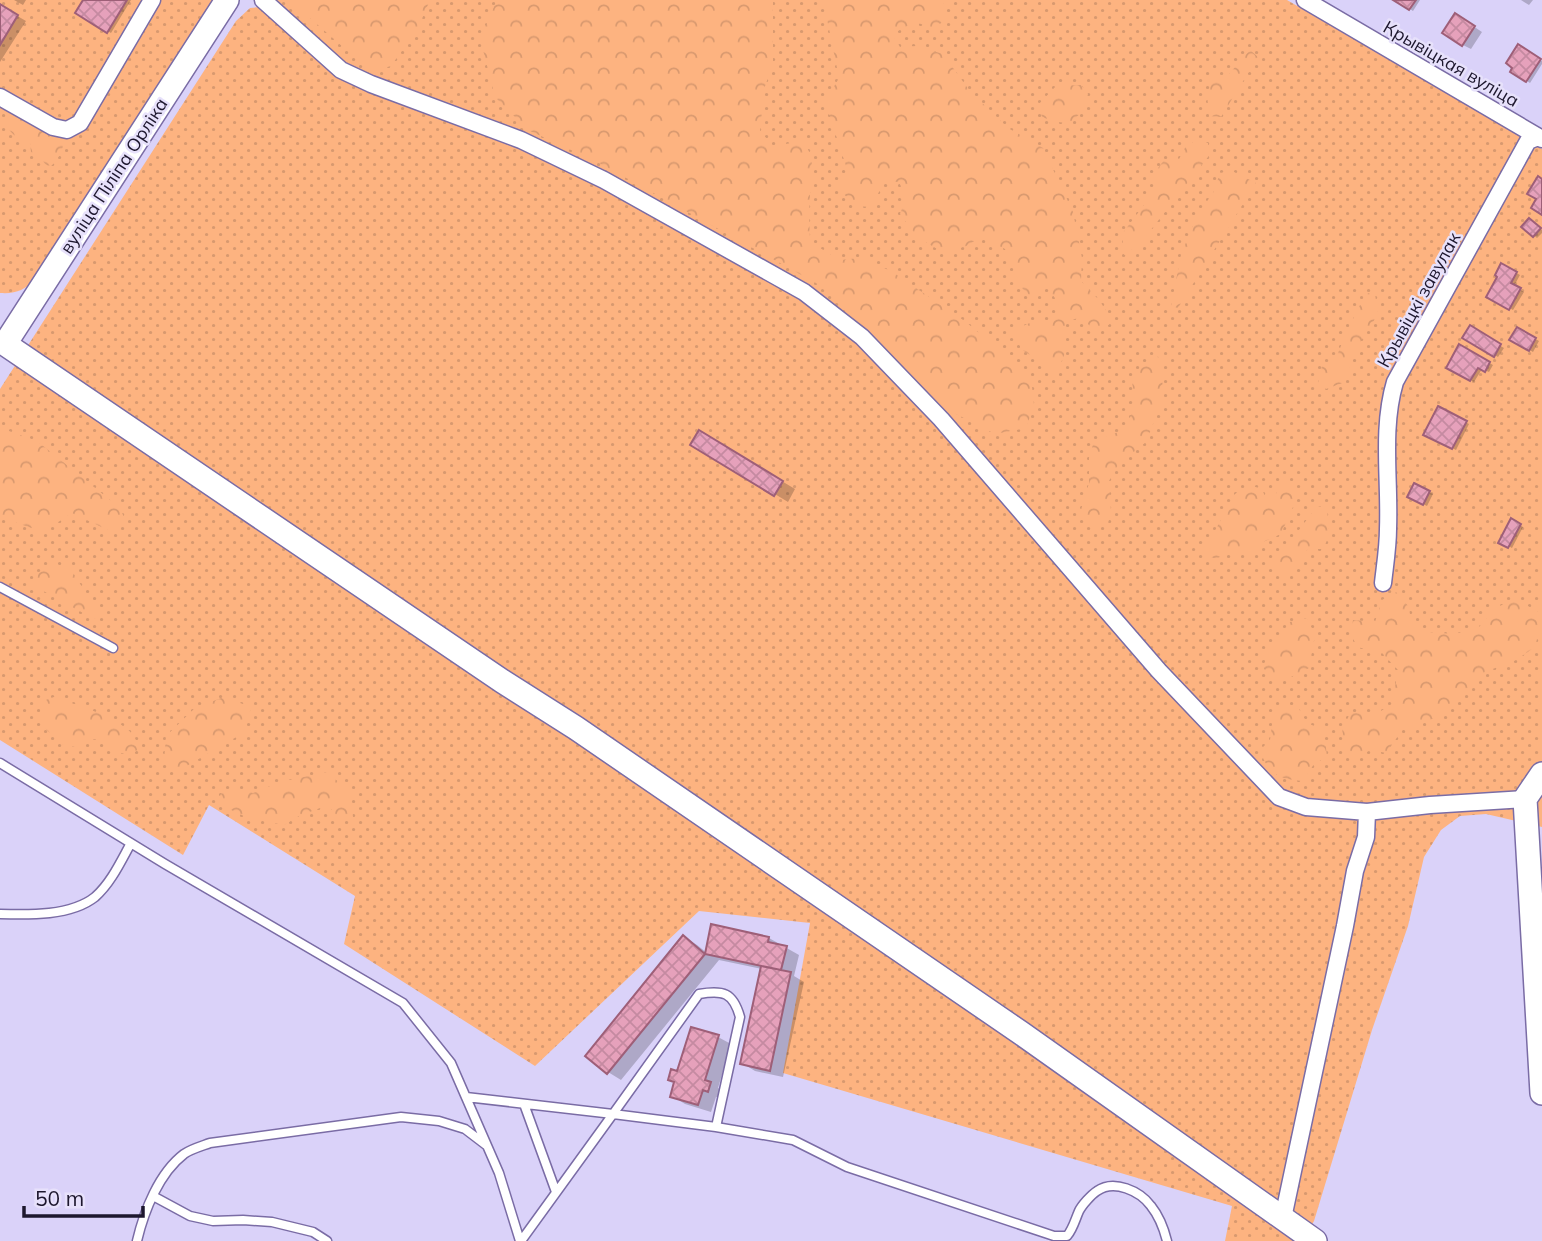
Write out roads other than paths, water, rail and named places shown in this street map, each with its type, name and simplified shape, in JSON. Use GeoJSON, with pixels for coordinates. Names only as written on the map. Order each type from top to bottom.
{"type":"FeatureCollection","features":[{"type":"Feature","properties":{"kind":"street"},"geometry":{"type":"LineString","coordinates":[[0,97],[53,128],[67,130],[80,123],[152,0]]}},
{"type":"Feature","properties":{"kind":"street","name":"вуліца Піліпа Орліка"},"geometry":{"type":"LineString","coordinates":[[2,346],[227,0]]}},
{"type":"Feature","properties":{"kind":"street"},"geometry":{"type":"LineString","coordinates":[[263,0],[341,70],[370,85],[521,140],[604,180],[804,292],[862,337],[939,416],[1159,671],[1279,796],[1306,807],[1367,812],[1525,799]]}},
{"type":"Feature","properties":{"kind":"street","name":"Крывіцкая вуліца"},"geometry":{"type":"LineString","coordinates":[[1305,0],[1540,138]]}},
{"type":"Feature","properties":{"kind":"street","name":"Крывіцкі завулак"},"geometry":{"type":"LineString","coordinates":[[1383,583],[1388,529],[1388,421],[1395,382],[1528,141],[1540,138]]}},
{"type":"Feature","properties":{"kind":"street"},"geometry":{"type":"LineString","coordinates":[[2,346],[576,728],[1021,1033],[1315,1241]]}},
{"type":"Feature","properties":{"kind":"street"},"geometry":{"type":"LineString","coordinates":[[1542,774],[1525,799],[1535,842],[1542,1093]]}},
{"type":"Feature","properties":{"kind":"street"},"geometry":{"type":"LineString","coordinates":[[1283,1218],[1355,870],[1366,837],[1367,812]]}},
{"type":"Feature","properties":{"kind":"lane"},"geometry":{"type":"LineString","coordinates":[[0,587],[113,648]]}},
{"type":"Feature","properties":{"kind":"lane"},"geometry":{"type":"LineString","coordinates":[[0,762],[131,843],[403,1003],[451,1063],[499,1173],[520,1241]]}},
{"type":"Feature","properties":{"kind":"lane"},"geometry":{"type":"LineString","coordinates":[[0,914],[52,913],[94,898],[109,880],[131,843]]}},
{"type":"Feature","properties":{"kind":"lane"},"geometry":{"type":"LineString","coordinates":[[520,1241],[699,994],[711,992],[727,994],[736,1003],[740,1017],[716,1127]]}},
{"type":"Feature","properties":{"kind":"lane"},"geometry":{"type":"LineString","coordinates":[[466,1097],[716,1127],[793,1140],[847,1167],[1054,1236],[1067,1236],[1072,1231],[1080,1209],[1098,1189],[1116,1185],[1134,1191],[1150,1204],[1165,1231],[1167,1241]]}},
{"type":"Feature","properties":{"kind":"lane"},"geometry":{"type":"LineString","coordinates":[[524,1104],[556,1192]]}},
{"type":"Feature","properties":{"kind":"lane"},"geometry":{"type":"LineString","coordinates":[[137,1241],[147,1208],[168,1171],[186,1153],[210,1143],[401,1117],[439,1121],[465,1129],[488,1146]]}},
{"type":"Feature","properties":{"kind":"lane"},"geometry":{"type":"LineString","coordinates":[[153,1196],[190,1216],[213,1222],[272,1222],[313,1232],[327,1241]]}}]}
